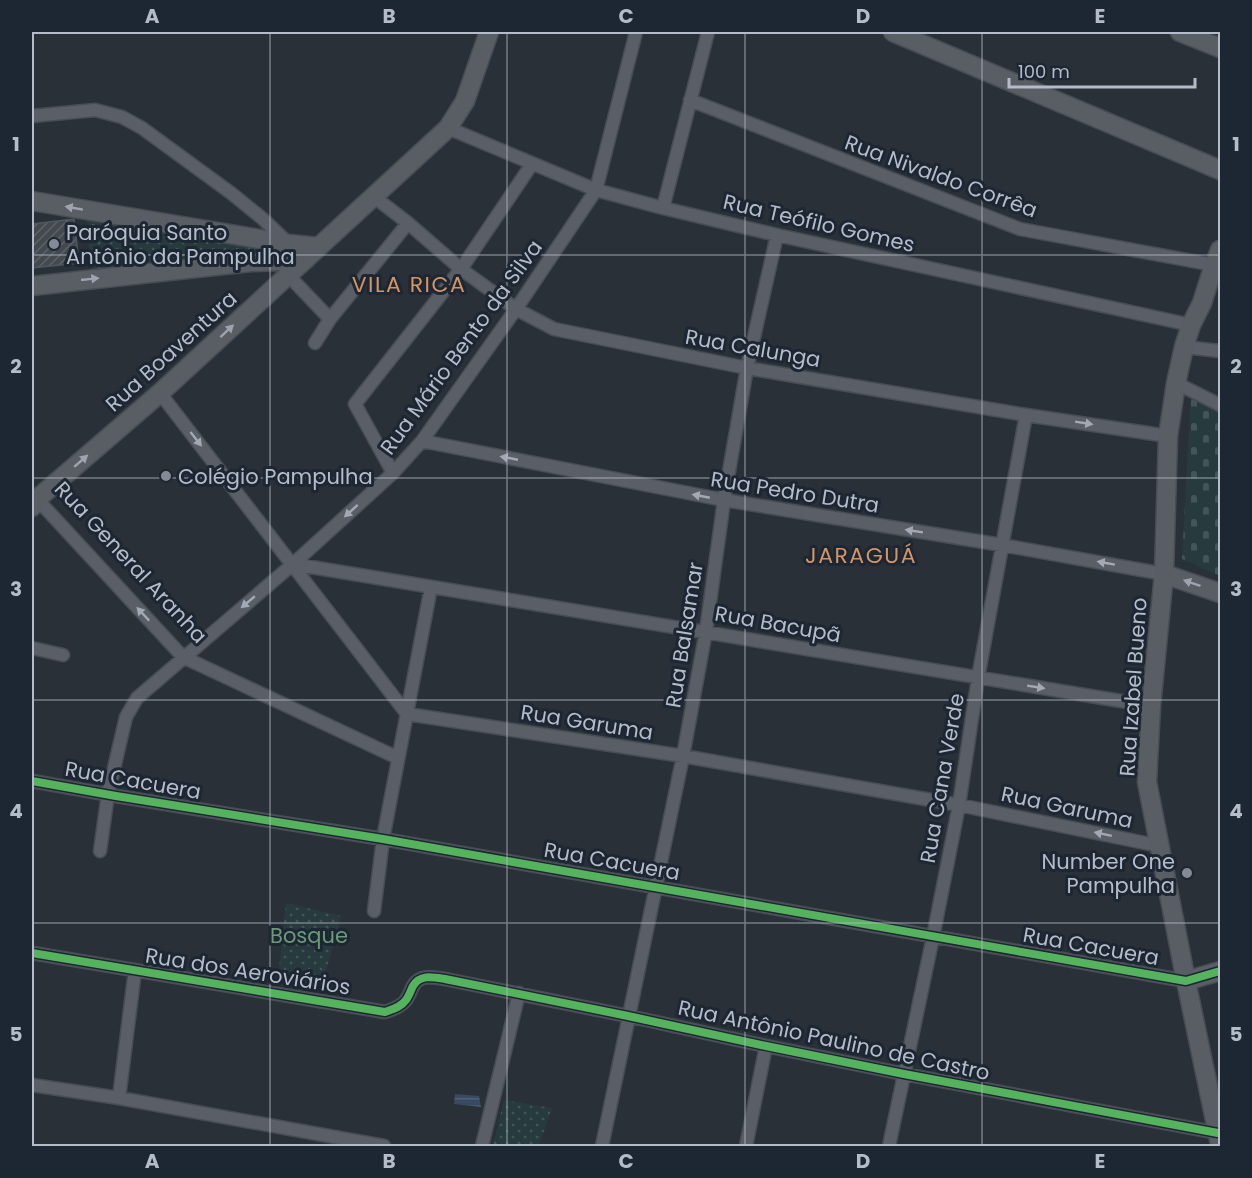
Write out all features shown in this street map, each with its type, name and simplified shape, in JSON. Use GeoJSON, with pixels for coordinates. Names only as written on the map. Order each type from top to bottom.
{"type":"FeatureCollection","features":[{"type":"Feature","properties":{"kind":"street","name":"Rua Boaventura"},"geometry":{"type":"LineString","coordinates":[[33,497],[160,393],[448,128],[465,101],[489,32]]}},
{"type":"Feature","properties":{"kind":"street","name":"Rua Mário Bento da Silva"},"geometry":{"type":"LineString","coordinates":[[100,851],[108,794],[126,717],[137,698],[293,564],[393,473],[422,441],[516,309],[596,190],[636,32]]}},
{"type":"Feature","properties":{"kind":"street"},"geometry":{"type":"LineString","coordinates":[[663,208],[708,32]]}},
{"type":"Feature","properties":{"kind":"street"},"geometry":{"type":"LineString","coordinates":[[893,32],[914,35],[1221,170]]}},
{"type":"Feature","properties":{"kind":"street"},"geometry":{"type":"LineString","coordinates":[[1180,32],[1221,48]]}},
{"type":"Feature","properties":{"kind":"street","name":"Rua Nivaldo Corrêa"},"geometry":{"type":"LineString","coordinates":[[690,100],[1020,229],[1218,261]]}},
{"type":"Feature","properties":{"kind":"street"},"geometry":{"type":"LineString","coordinates":[[32,116],[95,110],[122,117],[231,193],[289,244]]}},
{"type":"Feature","properties":{"kind":"street","name":"Rua Teófilo Gomes"},"geometry":{"type":"LineString","coordinates":[[448,128],[596,190],[663,208],[1191,325]]}},
{"type":"Feature","properties":{"kind":"street"},"geometry":{"type":"LineString","coordinates":[[393,473],[356,404],[461,269],[532,164]]}},
{"type":"Feature","properties":{"kind":"street","name":"Rua Calunga"},"geometry":{"type":"LineString","coordinates":[[372,196],[461,269],[516,309],[554,330],[747,368],[1026,415],[1168,436]]}},
{"type":"Feature","properties":{"kind":"street"},"geometry":{"type":"LineString","coordinates":[[32,201],[289,244],[311,254]]}},
{"type":"Feature","properties":{"kind":"street"},"geometry":{"type":"LineString","coordinates":[[315,343],[330,318],[408,224]]}},
{"type":"Feature","properties":{"kind":"street","name":"Rua Balsamar"},"geometry":{"type":"LineString","coordinates":[[602,1146],[706,632],[724,500],[747,368],[777,235]]}},
{"type":"Feature","properties":{"kind":"street"},"geometry":{"type":"LineString","coordinates":[[32,286],[311,254]]}},
{"type":"Feature","properties":{"kind":"street","name":"Rua Izabel Bueno"},"geometry":{"type":"LineString","coordinates":[[1218,261],[1184,347],[1168,436],[1164,574],[1151,706],[1147,782],[1219,1138]]}},
{"type":"Feature","properties":{"kind":"street"},"geometry":{"type":"LineString","coordinates":[[288,275],[330,318]]}},
{"type":"Feature","properties":{"kind":"street"},"geometry":{"type":"LineString","coordinates":[[1202,303],[1221,294]]}},
{"type":"Feature","properties":{"kind":"street"},"geometry":{"type":"LineString","coordinates":[[1184,347],[1221,351]]}},
{"type":"Feature","properties":{"kind":"street"},"geometry":{"type":"LineString","coordinates":[[1176,383],[1221,405]]}},
{"type":"Feature","properties":{"kind":"street"},"geometry":{"type":"LineString","coordinates":[[160,393],[407,714]]}},
{"type":"Feature","properties":{"kind":"street","name":"Rua Cana Verde"},"geometry":{"type":"LineString","coordinates":[[889,1146],[959,805],[978,678],[1026,415]]}},
{"type":"Feature","properties":{"kind":"street","name":"Rua Pedro Dutra"},"geometry":{"type":"LineString","coordinates":[[422,441],[724,500],[1164,574]]}},
{"type":"Feature","properties":{"kind":"street","name":"Rua General Aranha"},"geometry":{"type":"LineString","coordinates":[[33,497],[183,657],[398,758]]}},
{"type":"Feature","properties":{"kind":"street","name":"Rua Bacupã"},"geometry":{"type":"LineString","coordinates":[[293,564],[1151,706]]}},
{"type":"Feature","properties":{"kind":"street"},"geometry":{"type":"LineString","coordinates":[[1164,574],[1221,593]]}},
{"type":"Feature","properties":{"kind":"street"},"geometry":{"type":"LineString","coordinates":[[374,911],[383,839],[431,587]]}},
{"type":"Feature","properties":{"kind":"street"},"geometry":{"type":"LineString","coordinates":[[32,648],[63,655]]}},
{"type":"Feature","properties":{"kind":"street","name":"Rua Garuma"},"geometry":{"type":"LineString","coordinates":[[407,714],[682,756],[959,805],[1160,846]]}},
{"type":"Feature","properties":{"kind":"street","name":"Rua Cacuera"},"geometry":{"type":"LineString","coordinates":[[32,781],[655,886],[1186,981]]}},
{"type":"Feature","properties":{"kind":"street","name":"Rua dos Aeroviários"},"geometry":{"type":"LineString","coordinates":[[32,953],[385,1012],[397,1008],[406,1001],[415,983],[421,978],[445,979]]}},
{"type":"Feature","properties":{"kind":"street"},"geometry":{"type":"LineString","coordinates":[[118,1098],[135,970]]}},
{"type":"Feature","properties":{"kind":"street"},"geometry":{"type":"LineString","coordinates":[[1186,981],[1221,971]]}},
{"type":"Feature","properties":{"kind":"street","name":"Rua Antônio Paulino de Castro"},"geometry":{"type":"LineString","coordinates":[[445,979],[1219,1138]]}},
{"type":"Feature","properties":{"kind":"street"},"geometry":{"type":"LineString","coordinates":[[482,1146],[519,993]]}},
{"type":"Feature","properties":{"kind":"street"},"geometry":{"type":"LineString","coordinates":[[746,1146],[766,1046]]}},
{"type":"Feature","properties":{"kind":"street"},"geometry":{"type":"LineString","coordinates":[[32,1085],[118,1098],[316,1140],[384,1146]]}},
{"type":"Feature","properties":{"kind":"green space"},"geometry":{"type":"Polygon","coordinates":[[[86,215],[298,252],[92,274],[86,215]]]}},
{"type":"Feature","properties":{"kind":"green space"},"geometry":{"type":"Polygon","coordinates":[[[1191,395],[1220,410],[1220,576],[1182,559],[1191,395]]]}},
{"type":"Feature","properties":{"kind":"green space","name":"Bosque"},"geometry":{"type":"Polygon","coordinates":[[[286,903],[341,916],[322,986],[278,979],[286,903]]]}},
{"type":"Feature","properties":{"kind":"green space"},"geometry":{"type":"Polygon","coordinates":[[[504,1100],[552,1108],[539,1146],[493,1146],[504,1100]]]}},
{"type":"Feature","properties":{"kind":"water"},"geometry":{"type":"Polygon","coordinates":[[[455,1094],[479,1096],[481,1107],[454,1104],[455,1094]]]}},
{"type":"Feature","properties":{"kind":"building","name":"Paróquia Santo Antônio da Pampulha"},"geometry":{"type":"Polygon","coordinates":[[[74,219],[79,263],[32,268],[32,224],[74,219]]]}},
{"type":"Feature","properties":{"kind":"cycle path"},"geometry":{"type":"LineString","coordinates":[[32,781],[383,839],[1186,981],[1220,971]]}},
{"type":"Feature","properties":{"kind":"cycle path"},"geometry":{"type":"LineString","coordinates":[[32,953],[385,1012],[397,1008],[404,1002],[419,980],[427,977],[440,978],[904,1074],[1218,1133]]}},
{"type":"Feature","properties":{"kind":"place","name":"Paróquia Santo Antônio da Pampulha"},"geometry":{"type":"Point","coordinates":[54,244]}},
{"type":"Feature","properties":{"kind":"place","name":"Colégio Pampulha"},"geometry":{"type":"Point","coordinates":[166,476]}},
{"type":"Feature","properties":{"kind":"place","name":"Number One Pampulha"},"geometry":{"type":"Point","coordinates":[1187,873]}},
{"type":"Feature","properties":{"kind":"district","name":"VILA RICA"},"geometry":{"type":"Point","coordinates":[409,284]}},
{"type":"Feature","properties":{"kind":"district","name":"JARAGUÁ"},"geometry":{"type":"Point","coordinates":[861,555]}}]}
